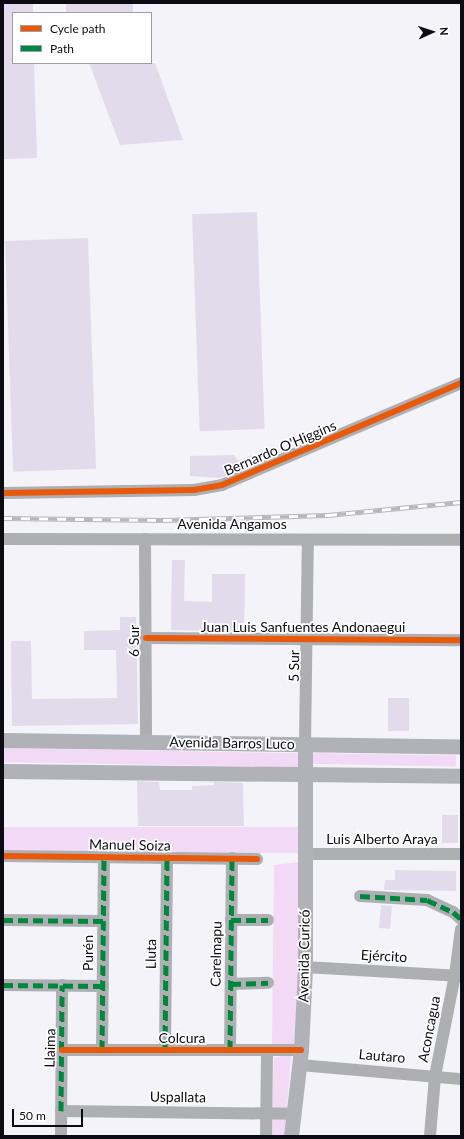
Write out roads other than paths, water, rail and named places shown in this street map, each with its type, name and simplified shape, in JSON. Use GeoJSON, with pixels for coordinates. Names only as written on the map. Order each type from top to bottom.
{"type":"FeatureCollection","features":[{"type":"Feature","properties":{"kind":"main road","name":"Avenida Barros Luco"},"geometry":{"type":"LineString","coordinates":[[3,740],[461,746]]}},
{"type":"Feature","properties":{"kind":"main road","name":"5 Sur"},"geometry":{"type":"LineString","coordinates":[[305,744],[305,775]]}},
{"type":"Feature","properties":{"kind":"main road"},"geometry":{"type":"LineString","coordinates":[[3,772],[461,776]]}},
{"type":"Feature","properties":{"kind":"main road","name":"Avenida Curicó"},"geometry":{"type":"LineString","coordinates":[[291,1136],[300,1058],[305,967],[305,775]]}},
{"type":"Feature","properties":{"kind":"street","name":"Bernardo O'Higgins"},"geometry":{"type":"LineString","coordinates":[[3,493],[179,491],[222,486],[461,384]]}},
{"type":"Feature","properties":{"kind":"street","name":"Avenida Angamos"},"geometry":{"type":"LineString","coordinates":[[3,539],[461,540]]}},
{"type":"Feature","properties":{"kind":"street","name":"6 Sur"},"geometry":{"type":"LineString","coordinates":[[145,539],[146,742]]}},
{"type":"Feature","properties":{"kind":"street","name":"5 Sur"},"geometry":{"type":"LineString","coordinates":[[305,744],[308,540]]}},
{"type":"Feature","properties":{"kind":"street","name":"Juan Luis Sanfuentes Andonaegui"},"geometry":{"type":"LineString","coordinates":[[146,638],[461,640]]}},
{"type":"Feature","properties":{"kind":"street","name":"Luis Alberto Araya"},"geometry":{"type":"LineString","coordinates":[[304,854],[461,854]]}},
{"type":"Feature","properties":{"kind":"street","name":"Manuel Soiza"},"geometry":{"type":"LineString","coordinates":[[3,856],[257,859]]}},
{"type":"Feature","properties":{"kind":"street","name":"Purén"},"geometry":{"type":"LineString","coordinates":[[102,1050],[104,857]]}},
{"type":"Feature","properties":{"kind":"street","name":"Lluta"},"geometry":{"type":"LineString","coordinates":[[165,1050],[167,858]]}},
{"type":"Feature","properties":{"kind":"street","name":"Carelmapu"},"geometry":{"type":"LineString","coordinates":[[230,1050],[232,858]]}},
{"type":"Feature","properties":{"kind":"street"},"geometry":{"type":"LineString","coordinates":[[360,896],[426,900],[453,912],[461,919]]}},
{"type":"Feature","properties":{"kind":"street"},"geometry":{"type":"LineString","coordinates":[[3,920],[103,921]]}},
{"type":"Feature","properties":{"kind":"street"},"geometry":{"type":"LineString","coordinates":[[231,920],[268,920]]}},
{"type":"Feature","properties":{"kind":"street","name":"Aconcagua"},"geometry":{"type":"LineString","coordinates":[[430,1136],[435,1076],[458,975],[461,929]]}},
{"type":"Feature","properties":{"kind":"street","name":"Ejército"},"geometry":{"type":"LineString","coordinates":[[305,967],[458,975]]}},
{"type":"Feature","properties":{"kind":"street"},"geometry":{"type":"LineString","coordinates":[[230,984],[268,983]]}},
{"type":"Feature","properties":{"kind":"street"},"geometry":{"type":"LineString","coordinates":[[3,985],[103,986]]}},
{"type":"Feature","properties":{"kind":"street","name":"Llaima"},"geometry":{"type":"LineString","coordinates":[[61,1136],[62,985]]}},
{"type":"Feature","properties":{"kind":"street","name":"Colcura"},"geometry":{"type":"LineString","coordinates":[[62,1050],[267,1050],[300,1058]]}},
{"type":"Feature","properties":{"kind":"street"},"geometry":{"type":"LineString","coordinates":[[266,1136],[267,1050]]}},
{"type":"Feature","properties":{"kind":"street","name":"Lautaro"},"geometry":{"type":"LineString","coordinates":[[300,1058],[461,1079]]}},
{"type":"Feature","properties":{"kind":"street","name":"Uspallata"},"geometry":{"type":"LineString","coordinates":[[61,1111],[294,1114]]}},
{"type":"Feature","properties":{"kind":"railway"},"geometry":{"type":"LineString","coordinates":[[3,518],[163,520],[328,515],[461,502]]}}]}
